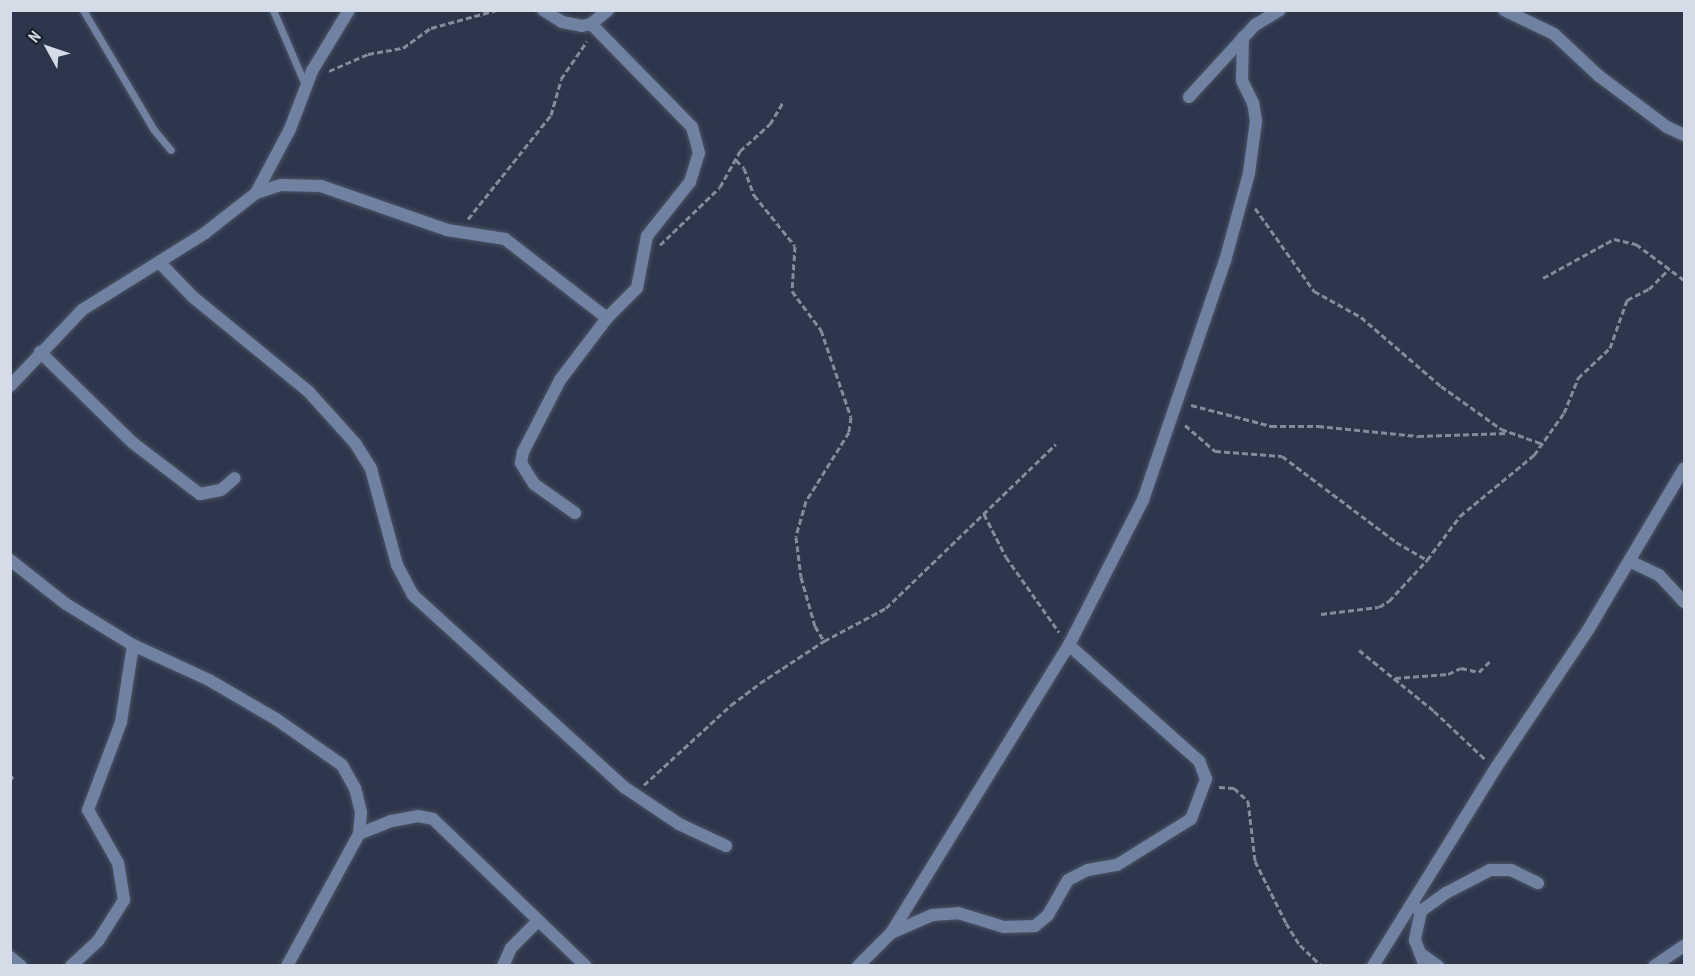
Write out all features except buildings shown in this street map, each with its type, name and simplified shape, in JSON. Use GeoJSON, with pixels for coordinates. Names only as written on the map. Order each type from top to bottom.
{"type":"FeatureCollection","features":[{"type":"Feature","properties":{"kind":"street"},"geometry":{"type":"LineString","coordinates":[[256,193],[290,129],[312,72],[349,10]]}},
{"type":"Feature","properties":{"kind":"street"},"geometry":{"type":"LineString","coordinates":[[543,10],[561,22],[594,26],[692,127],[698,142],[697,167],[690,182],[647,236],[637,288],[607,318],[560,380],[523,452],[521,464],[534,483],[575,513]]}},
{"type":"Feature","properties":{"kind":"street"},"geometry":{"type":"LineString","coordinates":[[594,26],[608,10]]}},
{"type":"Feature","properties":{"kind":"street"},"geometry":{"type":"LineString","coordinates":[[1189,98],[1243,37],[1280,10]]}},
{"type":"Feature","properties":{"kind":"street"},"geometry":{"type":"LineString","coordinates":[[1504,10],[1554,34],[1599,76],[1667,127],[1684,135]]}},
{"type":"Feature","properties":{"kind":"street"},"geometry":{"type":"LineString","coordinates":[[858,966],[891,933],[1069,645],[1143,500],[1173,416],[1244,191],[1256,121],[1253,103],[1242,80],[1243,37]]}},
{"type":"Feature","properties":{"kind":"street"},"geometry":{"type":"LineString","coordinates":[[10,386],[82,310],[159,263],[256,193],[281,184],[321,186],[363,197],[411,219],[494,236],[522,249],[607,318]]}},
{"type":"Feature","properties":{"kind":"street"},"geometry":{"type":"LineString","coordinates":[[159,263],[193,297],[308,391],[355,443],[371,469],[397,565],[413,595],[634,794],[679,824],[726,846]]}},
{"type":"Feature","properties":{"kind":"street"},"geometry":{"type":"LineString","coordinates":[[40,352],[133,443],[200,494],[221,490],[235,478]]}},
{"type":"Feature","properties":{"kind":"street"},"geometry":{"type":"LineString","coordinates":[[1373,966],[1416,908],[1497,766],[1629,561],[1684,468]]}},
{"type":"Feature","properties":{"kind":"street"},"geometry":{"type":"LineString","coordinates":[[10,560],[66,604],[133,645],[208,680],[323,748],[342,765],[355,788],[361,812],[359,834],[287,966]]}},
{"type":"Feature","properties":{"kind":"street"},"geometry":{"type":"LineString","coordinates":[[1629,561],[1659,575],[1684,602]]}},
{"type":"Feature","properties":{"kind":"street"},"geometry":{"type":"LineString","coordinates":[[71,966],[98,941],[124,900],[118,863],[87,810],[121,722],[133,645]]}},
{"type":"Feature","properties":{"kind":"street"},"geometry":{"type":"LineString","coordinates":[[891,933],[915,920],[958,913],[1004,927],[1035,926],[1048,915],[1068,880],[1088,870],[1117,865],[1189,821],[1204,785],[1205,770],[1199,761],[1069,645]]}},
{"type":"Feature","properties":{"kind":"street"},"geometry":{"type":"LineString","coordinates":[[359,834],[392,821],[418,816],[433,819],[537,922],[586,966]]}},
{"type":"Feature","properties":{"kind":"street"},"geometry":{"type":"LineString","coordinates":[[1416,908],[1490,870],[1511,870],[1538,883]]}},
{"type":"Feature","properties":{"kind":"street"},"geometry":{"type":"LineString","coordinates":[[1416,908],[1415,928],[1425,966]]}},
{"type":"Feature","properties":{"kind":"street"},"geometry":{"type":"LineString","coordinates":[[503,966],[511,948],[537,922]]}},
{"type":"Feature","properties":{"kind":"street"},"geometry":{"type":"LineString","coordinates":[[1654,966],[1684,946]]}},
{"type":"Feature","properties":{"kind":"street"},"geometry":{"type":"LineString","coordinates":[[1420,953],[1438,966]]}},
{"type":"Feature","properties":{"kind":"street"},"geometry":{"type":"LineString","coordinates":[[10,957],[21,966]]}},
{"type":"Feature","properties":{"kind":"lane"},"geometry":{"type":"LineString","coordinates":[[83,10],[154,130],[171,150]]}},
{"type":"Feature","properties":{"kind":"lane"},"geometry":{"type":"LineString","coordinates":[[273,10],[306,87]]}},
{"type":"Feature","properties":{"kind":"path"},"geometry":{"type":"LineString","coordinates":[[312,72],[323,72],[368,54],[403,48],[431,28],[497,10]]}},
{"type":"Feature","properties":{"kind":"path"},"geometry":{"type":"LineString","coordinates":[[462,231],[480,201],[500,183],[534,131],[550,115],[561,79],[594,26]]}},
{"type":"Feature","properties":{"kind":"path"},"geometry":{"type":"LineString","coordinates":[[644,261],[720,187],[740,152],[770,124],[784,101]]}},
{"type":"Feature","properties":{"kind":"path"},"geometry":{"type":"LineString","coordinates":[[736,160],[744,168],[754,195],[795,246],[792,291],[821,330],[851,417],[849,432],[806,501],[796,537],[796,556],[811,614],[824,641]]}},
{"type":"Feature","properties":{"kind":"path"},"geometry":{"type":"LineString","coordinates":[[1244,191],[1274,240],[1314,291],[1369,322],[1441,386],[1510,433],[1543,444]]}},
{"type":"Feature","properties":{"kind":"path"},"geometry":{"type":"LineString","coordinates":[[1544,278],[1614,239],[1636,244],[1684,280]]}},
{"type":"Feature","properties":{"kind":"path"},"geometry":{"type":"LineString","coordinates":[[1321,614],[1379,607],[1427,560],[1460,516],[1497,488],[1543,444],[1564,413],[1578,378],[1610,348],[1627,300],[1645,293],[1669,269]]}},
{"type":"Feature","properties":{"kind":"path"},"geometry":{"type":"LineString","coordinates":[[1177,402],[1271,426],[1318,426],[1418,436],[1510,433]]}},
{"type":"Feature","properties":{"kind":"path"},"geometry":{"type":"LineString","coordinates":[[1173,416],[1215,451],[1267,454],[1291,461],[1353,511],[1427,560]]}},
{"type":"Feature","properties":{"kind":"path"},"geometry":{"type":"LineString","coordinates":[[634,794],[731,705],[824,641],[886,608],[1056,444]]}},
{"type":"Feature","properties":{"kind":"path"},"geometry":{"type":"LineString","coordinates":[[984,514],[1006,557],[1069,645]]}},
{"type":"Feature","properties":{"kind":"path"},"geometry":{"type":"LineString","coordinates":[[1359,650],[1395,678],[1473,750],[1497,766]]}},
{"type":"Feature","properties":{"kind":"path"},"geometry":{"type":"LineString","coordinates":[[1395,678],[1448,674],[1461,668],[1479,672],[1490,661]]}},
{"type":"Feature","properties":{"kind":"path"},"geometry":{"type":"LineString","coordinates":[[10,781],[14,774]]}},
{"type":"Feature","properties":{"kind":"path"},"geometry":{"type":"LineString","coordinates":[[1204,785],[1234,788],[1248,801],[1255,861],[1300,945],[1322,966]]}}]}
